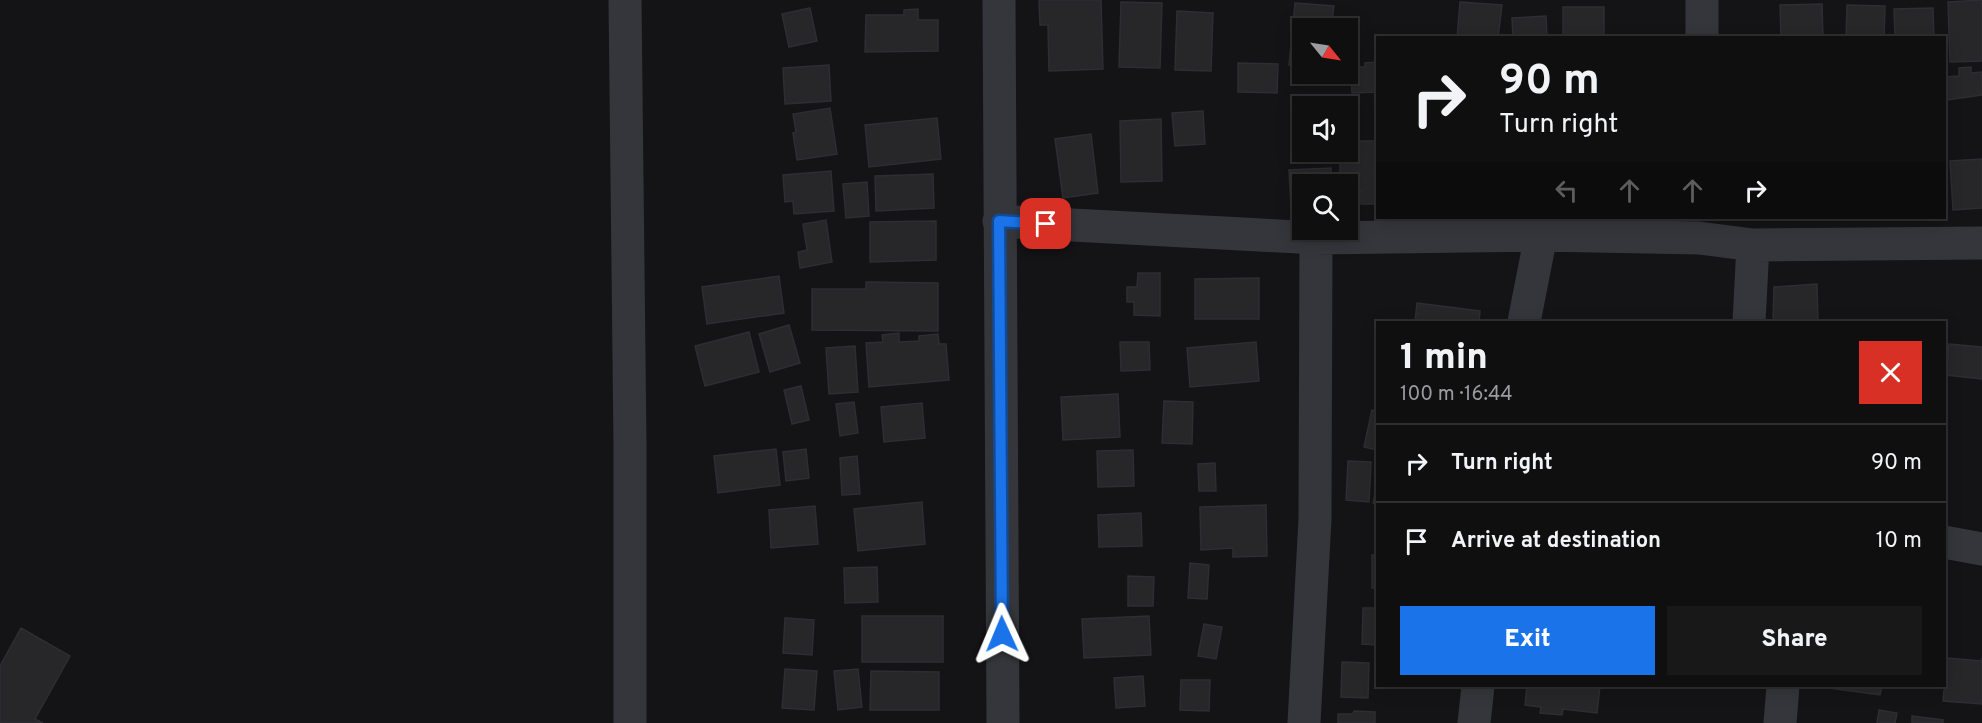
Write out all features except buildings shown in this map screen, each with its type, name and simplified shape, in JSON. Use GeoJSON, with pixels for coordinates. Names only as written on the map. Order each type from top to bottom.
{"type":"FeatureCollection","features":[{"type":"Feature","properties":{"kind":"street"},"geometry":{"type":"LineString","coordinates":[[625,0],[630,447],[630,723]]}},
{"type":"Feature","properties":{"kind":"street"},"geometry":{"type":"LineString","coordinates":[[999,0],[1003,723]]}},
{"type":"Feature","properties":{"kind":"street"},"geometry":{"type":"LineString","coordinates":[[1702,0],[1702,36]]}},
{"type":"Feature","properties":{"kind":"street"},"geometry":{"type":"LineString","coordinates":[[999,221],[1292,237]]}},
{"type":"Feature","properties":{"kind":"street"},"geometry":{"type":"LineString","coordinates":[[1358,237],[1541,235],[1699,228],[1753,245],[1982,243]]}},
{"type":"Feature","properties":{"kind":"street"},"geometry":{"type":"LineString","coordinates":[[1524,321],[1541,235]]}},
{"type":"Feature","properties":{"kind":"street"},"geometry":{"type":"LineString","coordinates":[[1304,723],[1315,519],[1317,240]]}},
{"type":"Feature","properties":{"kind":"street"},"geometry":{"type":"LineString","coordinates":[[1749,321],[1753,245]]}},
{"type":"Feature","properties":{"kind":"street"},"geometry":{"type":"LineString","coordinates":[[1946,542],[1982,549]]}},
{"type":"Feature","properties":{"kind":"street"},"geometry":{"type":"LineString","coordinates":[[1474,723],[1478,687]]}},
{"type":"Feature","properties":{"kind":"street"},"geometry":{"type":"LineString","coordinates":[[1780,723],[1783,687]]}},
{"type":"Feature","properties":{"kind":"route"},"geometry":{"type":"LineString","coordinates":[[1002,634],[999,221],[1046,224]]}}]}
